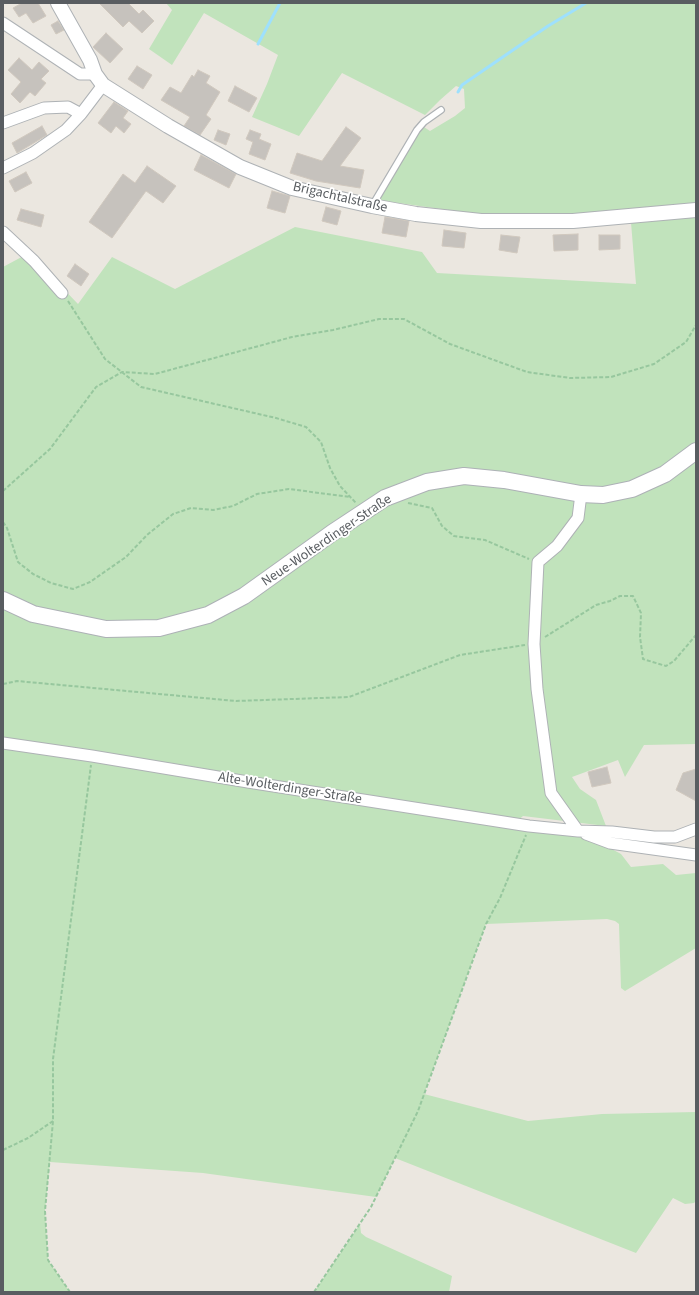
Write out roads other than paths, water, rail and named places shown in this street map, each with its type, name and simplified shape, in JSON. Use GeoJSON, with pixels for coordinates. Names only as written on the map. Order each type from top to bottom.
{"type":"FeatureCollection","features":[{"type":"Feature","properties":{"kind":"main road","name":"Neue-Wolterdinger-Straße"},"geometry":{"type":"LineString","coordinates":[[3,600],[33,614],[106,630],[159,628],[208,615],[244,596],[385,498],[428,482],[464,476],[504,480],[581,494],[603,495],[632,489],[665,474],[696,451]]}},
{"type":"Feature","properties":{"kind":"street"},"geometry":{"type":"LineString","coordinates":[[58,3],[90,60],[99,80]]}},
{"type":"Feature","properties":{"kind":"street"},"geometry":{"type":"LineString","coordinates":[[3,24],[80,74],[99,80]]}},
{"type":"Feature","properties":{"kind":"street"},"geometry":{"type":"LineString","coordinates":[[3,168],[33,153],[66,130],[82,114],[99,80]]}},
{"type":"Feature","properties":{"kind":"street","name":"Brigachtalstraße"},"geometry":{"type":"LineString","coordinates":[[99,80],[168,126],[240,167],[292,188],[372,206],[416,214],[481,221],[573,221],[696,210]]}},
{"type":"Feature","properties":{"kind":"street"},"geometry":{"type":"LineString","coordinates":[[3,123],[44,108],[68,108],[82,114]]}},
{"type":"Feature","properties":{"kind":"street"},"geometry":{"type":"LineString","coordinates":[[3,232],[34,261],[62,293]]}},
{"type":"Feature","properties":{"kind":"street"},"geometry":{"type":"LineString","coordinates":[[578,831],[551,793],[536,690],[534,644],[538,562],[557,546],[578,518],[581,494]]}},
{"type":"Feature","properties":{"kind":"street","name":"Alte-Wolterdinger-Straße"},"geometry":{"type":"LineString","coordinates":[[3,743],[529,826],[578,831],[612,832],[654,837],[675,837],[696,829]]}},
{"type":"Feature","properties":{"kind":"street","name":"Alte-Wolterdinger-Straße"},"geometry":{"type":"LineString","coordinates":[[578,831],[610,843],[696,855]]}},
{"type":"Feature","properties":{"kind":"lane"},"geometry":{"type":"LineString","coordinates":[[372,206],[417,130],[424,122],[441,110]]}},
{"type":"Feature","properties":{"kind":"waterway"},"geometry":{"type":"LineString","coordinates":[[258,44],[280,3]]}},
{"type":"Feature","properties":{"kind":"waterway"},"geometry":{"type":"LineString","coordinates":[[458,92],[462,85],[548,26],[586,3]]}}]}
